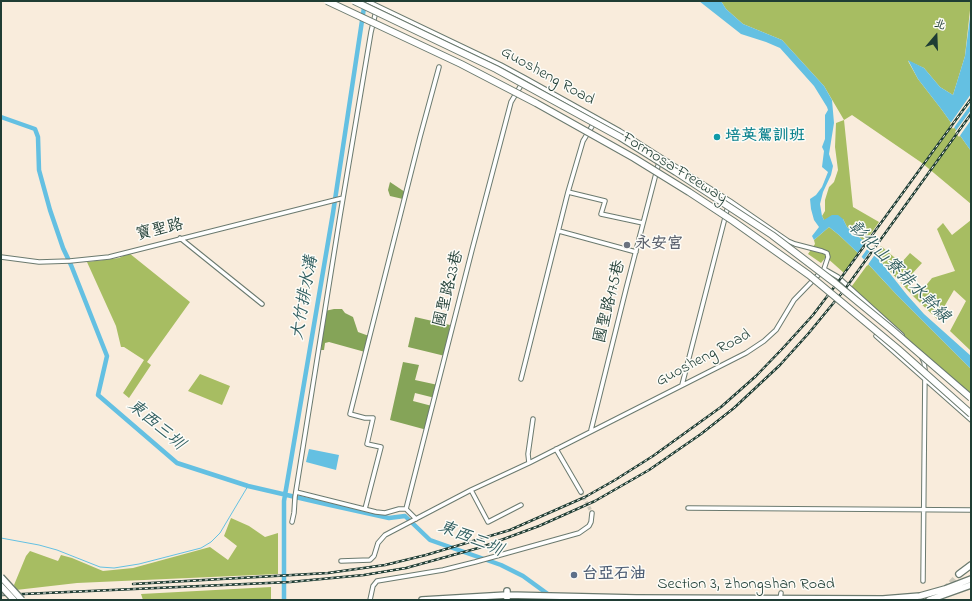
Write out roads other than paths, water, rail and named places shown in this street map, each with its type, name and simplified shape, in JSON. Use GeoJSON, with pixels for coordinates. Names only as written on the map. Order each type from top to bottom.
{"type":"FeatureCollection","features":[{"type":"Feature","properties":{"kind":"highway","name":"Formosa Freeway"},"geometry":{"type":"LineString","coordinates":[[327,1],[461,64],[536,103],[628,155],[689,192],[739,225],[809,275],[898,349],[971,414]]}},
{"type":"Feature","properties":{"kind":"highway","name":"Formosa Freeway"},"geometry":{"type":"LineString","coordinates":[[354,1],[496,69],[620,137],[683,176],[772,235],[818,270],[891,329],[971,398]]}},
{"type":"Feature","properties":{"kind":"main road"},"geometry":{"type":"LineString","coordinates":[[959,574],[971,564]]}},
{"type":"Feature","properties":{"kind":"main road"},"geometry":{"type":"LineString","coordinates":[[1,577],[22,600]]}},
{"type":"Feature","properties":{"kind":"main road","name":"Section 3, Zhongshan Road"},"geometry":{"type":"LineString","coordinates":[[422,600],[507,595],[904,598],[920,596],[945,589],[971,579]]}},
{"type":"Feature","properties":{"kind":"main road"},"geometry":{"type":"LineString","coordinates":[[929,600],[971,585]]}},
{"type":"Feature","properties":{"kind":"main road"},"geometry":{"type":"LineString","coordinates":[[1,586],[14,600]]}},
{"type":"Feature","properties":{"kind":"street","name":"Guosheng Road"},"geometry":{"type":"LineString","coordinates":[[341,561],[370,560],[374,556],[378,543],[385,535],[471,490],[529,463],[591,430],[746,353],[764,341],[776,330],[794,300],[824,269],[828,260],[827,253],[788,241],[730,201],[597,118],[501,65],[367,1]]}},
{"type":"Feature","properties":{"kind":"street"},"geometry":{"type":"LineString","coordinates":[[292,522],[343,198],[371,32],[377,6]]}},
{"type":"Feature","properties":{"kind":"street"},"geometry":{"type":"LineString","coordinates":[[365,509],[381,448],[367,444],[373,418],[365,418],[350,414],[439,67]]}},
{"type":"Feature","properties":{"kind":"street","name":"國聖路23巷"},"geometry":{"type":"LineString","coordinates":[[406,509],[511,102],[525,78]]}},
{"type":"Feature","properties":{"kind":"street"},"geometry":{"type":"LineString","coordinates":[[521,379],[568,192],[584,141],[597,118]]}},
{"type":"Feature","properties":{"kind":"street","name":"國聖路175巷"},"geometry":{"type":"LineString","coordinates":[[591,430],[661,157]]}},
{"type":"Feature","properties":{"kind":"street"},"geometry":{"type":"LineString","coordinates":[[568,192],[605,201],[601,214],[643,223]]}},
{"type":"Feature","properties":{"kind":"street","name":"寶聖路"},"geometry":{"type":"LineString","coordinates":[[1,257],[28,261],[70,262],[109,257],[343,198]]}},
{"type":"Feature","properties":{"kind":"street"},"geometry":{"type":"LineString","coordinates":[[682,385],[730,201]]}},
{"type":"Feature","properties":{"kind":"street"},"geometry":{"type":"LineString","coordinates":[[559,231],[636,252]]}},
{"type":"Feature","properties":{"kind":"street"},"geometry":{"type":"LineString","coordinates":[[180,238],[262,304]]}},
{"type":"Feature","properties":{"kind":"street"},"geometry":{"type":"LineString","coordinates":[[824,269],[838,277],[891,324],[919,352],[924,362],[924,510],[922,581]]}},
{"type":"Feature","properties":{"kind":"street"},"geometry":{"type":"LineString","coordinates":[[876,336],[971,420]]}},
{"type":"Feature","properties":{"kind":"street"},"geometry":{"type":"LineString","coordinates":[[529,463],[528,454],[534,419]]}},
{"type":"Feature","properties":{"kind":"street"},"geometry":{"type":"LineString","coordinates":[[556,448],[581,492]]}},
{"type":"Feature","properties":{"kind":"street"},"geometry":{"type":"LineString","coordinates":[[471,490],[488,522],[521,505]]}},
{"type":"Feature","properties":{"kind":"street"},"geometry":{"type":"LineString","coordinates":[[296,492],[385,513],[406,509],[416,518]]}},
{"type":"Feature","properties":{"kind":"street"},"geometry":{"type":"LineString","coordinates":[[688,508],[971,510]]}},
{"type":"Feature","properties":{"kind":"street"},"geometry":{"type":"LineString","coordinates":[[370,600],[373,586],[377,581],[443,570],[502,556],[578,533],[589,526],[592,513]]}},
{"type":"Feature","properties":{"kind":"water"},"geometry":{"type":"Polygon","coordinates":[[[699,1],[721,1],[726,9],[743,24],[782,40],[824,86],[832,100],[834,123],[829,154],[833,166],[820,204],[824,220],[832,215],[838,215],[843,219],[847,227],[865,242],[924,314],[971,356],[971,369],[839,235],[829,227],[814,240],[812,236],[819,227],[814,220],[810,199],[816,195],[822,187],[828,172],[822,167],[824,151],[822,147],[825,139],[825,115],[828,110],[827,107],[814,86],[780,48],[741,34],[699,1]]]}},
{"type":"Feature","properties":{"kind":"water"},"geometry":{"type":"Polygon","coordinates":[[[971,9],[971,151],[918,79],[908,60],[924,68],[940,87],[953,95],[965,56],[971,9]]]}},
{"type":"Feature","properties":{"kind":"water"},"geometry":{"type":"Polygon","coordinates":[[[309,449],[339,455],[336,470],[306,462],[309,449]]]}},
{"type":"Feature","properties":{"kind":"waterway","name":"大竹排水溝"},"geometry":{"type":"LineString","coordinates":[[284,600],[284,501],[333,213],[365,1]]}},
{"type":"Feature","properties":{"kind":"waterway","name":"東西三圳"},"geometry":{"type":"LineString","coordinates":[[1,117],[35,129],[38,137],[39,170],[50,210],[63,248],[107,356],[98,395],[177,463],[248,486],[389,518],[405,516],[430,540],[501,565],[523,576],[556,600]]}},
{"type":"Feature","properties":{"kind":"waterway"},"geometry":{"type":"LineString","coordinates":[[1,538],[57,550],[100,567],[114,568],[139,564],[201,548],[211,542],[220,533],[248,486]]}},
{"type":"Feature","properties":{"kind":"tunnel"},"geometry":{"type":"LineString","coordinates":[[581,492],[592,513]]}},
{"type":"Feature","properties":{"kind":"tunnel"},"geometry":{"type":"LineString","coordinates":[[945,589],[959,574]]}},
{"type":"Feature","properties":{"kind":"railway"},"geometry":{"type":"LineString","coordinates":[[133,584],[328,573],[385,565],[426,555],[510,530],[585,497],[615,480],[653,456],[721,407],[756,376],[783,348],[813,315],[838,282],[971,99]]}},
{"type":"Feature","properties":{"kind":"railway"},"geometry":{"type":"LineString","coordinates":[[1,595],[290,582],[364,575],[406,568],[482,547],[539,526],[595,501],[649,470],[701,434],[734,408],[780,365],[845,289],[971,114]]}},
{"type":"Feature","properties":{"kind":"place","name":"培英駕訓班"},"geometry":{"type":"Point","coordinates":[717,137]}},
{"type":"Feature","properties":{"kind":"place","name":"永安宮"},"geometry":{"type":"Point","coordinates":[627,245]}},
{"type":"Feature","properties":{"kind":"place","name":"台亞石油"},"geometry":{"type":"Point","coordinates":[574,575]}},
{"type":"Feature","properties":{"kind":"water label","name":"彰化山寮排水幹線"},"geometry":{"type":"Point","coordinates":[898,273]}}]}
